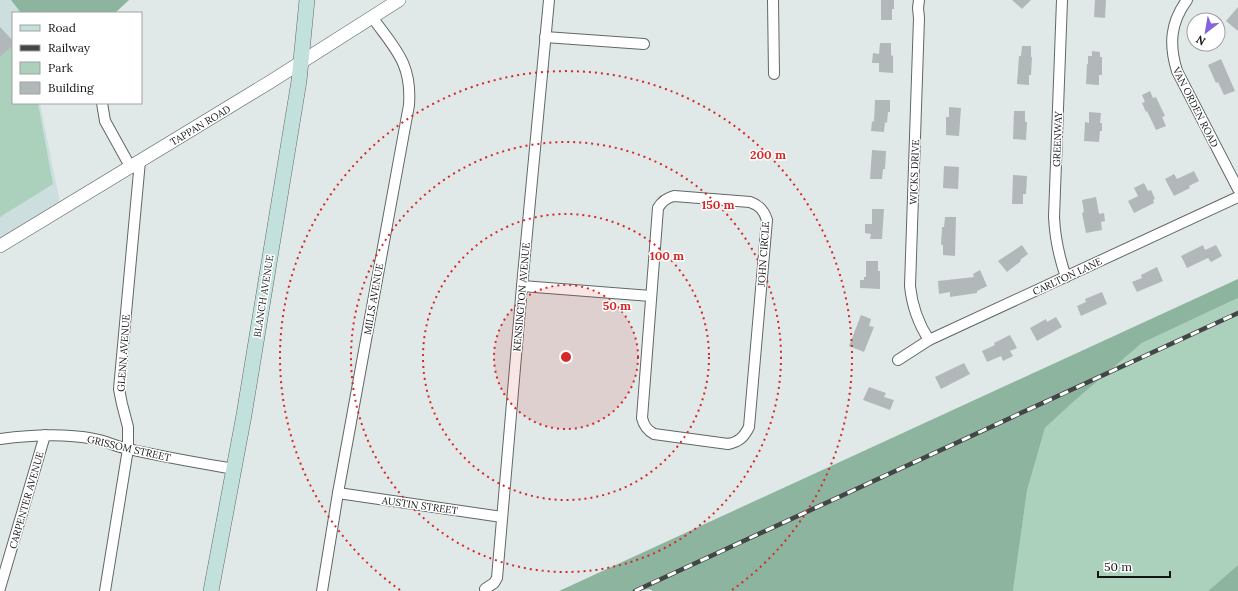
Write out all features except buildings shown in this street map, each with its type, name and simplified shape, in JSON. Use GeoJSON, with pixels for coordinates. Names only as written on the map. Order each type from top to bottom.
{"type":"FeatureCollection","features":[{"type":"Feature","properties":{"kind":"main road","name":"BLANCH AVENUE"},"geometry":{"type":"LineString","coordinates":[[211,591],[244,416],[289,143],[301,62],[307,0]]}},
{"type":"Feature","properties":{"kind":"street","name":"TAPPAN ROAD"},"geometry":{"type":"LineString","coordinates":[[0,246],[301,62],[399,0]]}},
{"type":"Feature","properties":{"kind":"street","name":"KENSINGTON AVENUE"},"geometry":{"type":"LineString","coordinates":[[485,589],[494,584],[497,578],[522,286],[549,0]]}},
{"type":"Feature","properties":{"kind":"street"},"geometry":{"type":"LineString","coordinates":[[773,0],[774,74]]}},
{"type":"Feature","properties":{"kind":"street","name":"WICKS DRIVE"},"geometry":{"type":"LineString","coordinates":[[919,0],[910,286],[912,302],[916,315],[929,340]]}},
{"type":"Feature","properties":{"kind":"street","name":"GREENWAY"},"geometry":{"type":"LineString","coordinates":[[1062,0],[1054,217],[1055,236],[1059,256],[1066,277]]}},
{"type":"Feature","properties":{"kind":"street","name":"VAN ORDEN ROAD"},"geometry":{"type":"LineString","coordinates":[[1187,0],[1176,18],[1173,31],[1173,58],[1177,71],[1238,189]]}},
{"type":"Feature","properties":{"kind":"street","name":"MILLS AVENUE"},"geometry":{"type":"LineString","coordinates":[[322,591],[338,493],[409,105],[409,79],[405,66],[400,55],[372,17]]}},
{"type":"Feature","properties":{"kind":"street"},"geometry":{"type":"LineString","coordinates":[[545,37],[644,44]]}},
{"type":"Feature","properties":{"kind":"street"},"geometry":{"type":"LineString","coordinates":[[102,104],[105,121],[135,164]]}},
{"type":"Feature","properties":{"kind":"street","name":"GLENN AVENUE"},"geometry":{"type":"LineString","coordinates":[[105,591],[128,449],[128,427],[119,389],[135,164]]}},
{"type":"Feature","properties":{"kind":"street","name":"JOHN CIRCLE"},"geometry":{"type":"LineString","coordinates":[[674,196],[750,202],[762,208],[766,214],[767,220],[749,427],[746,434],[741,439],[728,444],[654,434],[644,425],[642,418],[651,296],[657,214],[658,208],[667,197],[674,196]]}},
{"type":"Feature","properties":{"kind":"street","name":"CARLTON LANE"},"geometry":{"type":"LineString","coordinates":[[898,360],[929,340],[1238,197]]}},
{"type":"Feature","properties":{"kind":"street"},"geometry":{"type":"LineString","coordinates":[[522,286],[651,296]]}},
{"type":"Feature","properties":{"kind":"street","name":"GRISSOM STREET"},"geometry":{"type":"LineString","coordinates":[[0,439],[19,436],[45,435],[95,439],[128,449],[234,469]]}},
{"type":"Feature","properties":{"kind":"street","name":"CARPENTER AVENUE"},"geometry":{"type":"LineString","coordinates":[[0,588],[45,435]]}},
{"type":"Feature","properties":{"kind":"street","name":"AUSTIN STREET"},"geometry":{"type":"LineString","coordinates":[[338,493],[502,517]]}},
{"type":"Feature","properties":{"kind":"shaded area"},"geometry":{"type":"Polygon","coordinates":[[[0,0],[11,0],[20,12],[12,12],[12,104],[40,104],[60,203],[0,246],[0,0]]]}},
{"type":"Feature","properties":{"kind":"green space"},"geometry":{"type":"Polygon","coordinates":[[[11,0],[129,0],[116,12],[20,12],[11,0]]]}},
{"type":"Feature","properties":{"kind":"green space"},"geometry":{"type":"Polygon","coordinates":[[[12,44],[12,104],[38,104],[53,184],[0,217],[0,54],[12,44]]]}},
{"type":"Feature","properties":{"kind":"green space"},"geometry":{"type":"Polygon","coordinates":[[[1238,279],[1238,298],[1142,343],[1045,428],[1027,491],[1013,591],[653,591],[649,589],[639,591],[559,591],[1238,279]]]}},
{"type":"Feature","properties":{"kind":"green space"},"geometry":{"type":"Polygon","coordinates":[[[1238,298],[1238,565],[1208,591],[1013,591],[1027,491],[1045,428],[1142,343],[1238,298]]]}},
{"type":"Feature","properties":{"kind":"green space"},"geometry":{"type":"Polygon","coordinates":[[[1238,565],[1238,591],[1208,591],[1238,565]]]}},
{"type":"Feature","properties":{"kind":"railway"},"geometry":{"type":"LineString","coordinates":[[635,591],[1238,313]]}}]}
